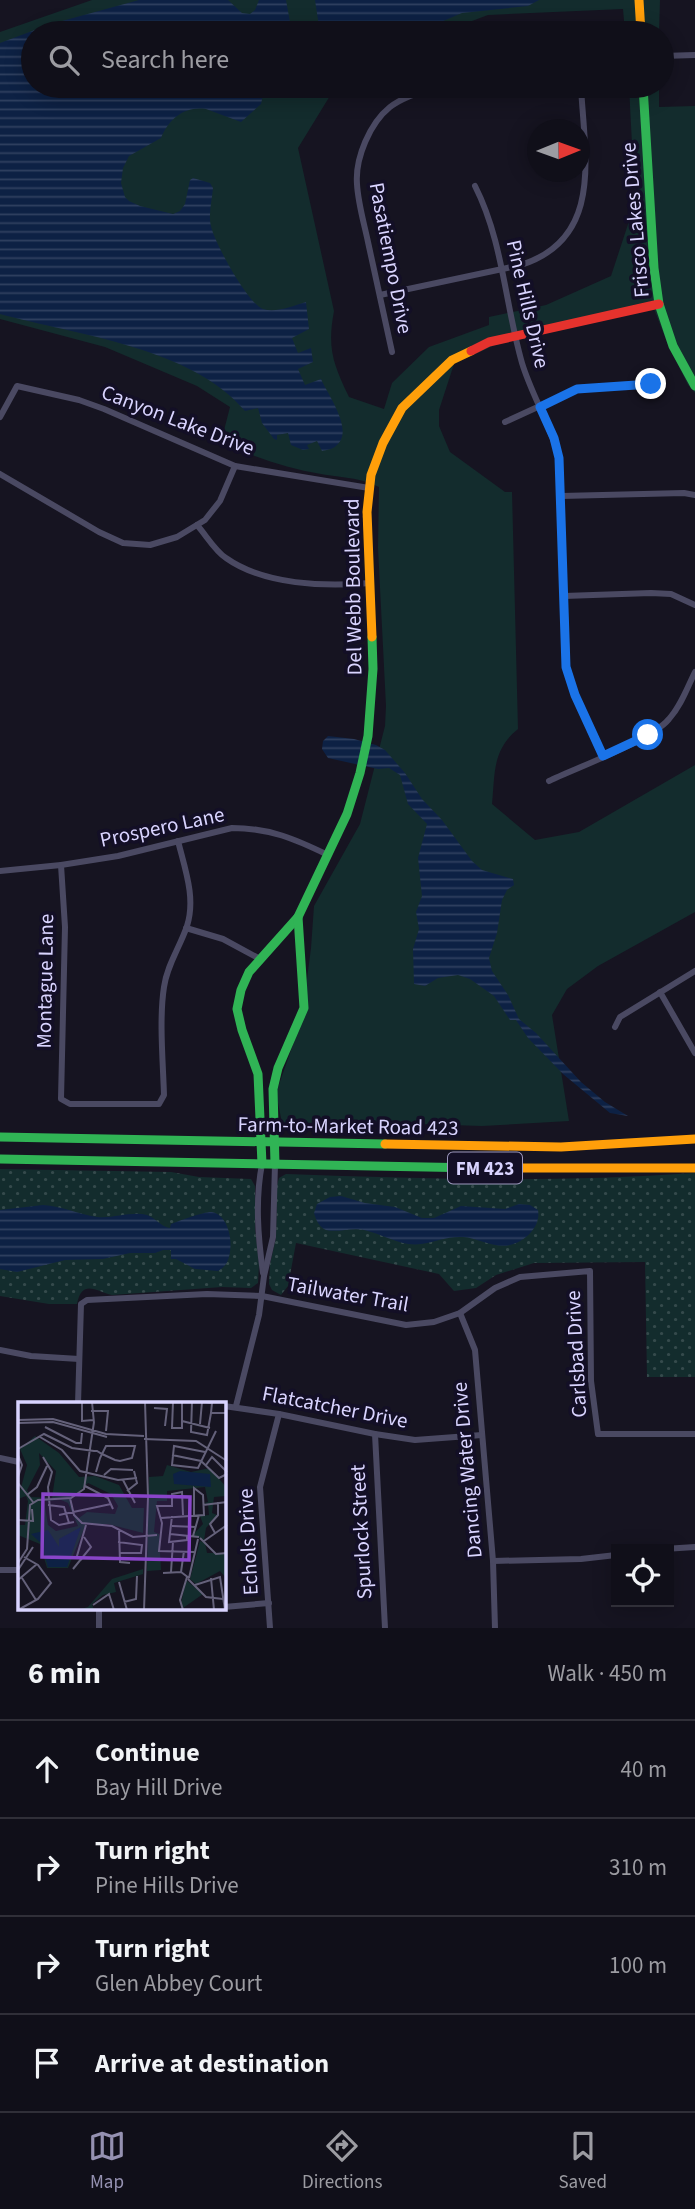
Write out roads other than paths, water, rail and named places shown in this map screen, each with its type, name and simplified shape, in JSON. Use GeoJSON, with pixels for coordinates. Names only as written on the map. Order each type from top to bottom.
{"type":"FeatureCollection","features":[{"type":"Feature","properties":{"kind":"street"},"geometry":{"type":"LineString","coordinates":[[639,0],[640,21]]}},
{"type":"Feature","properties":{"kind":"street"},"geometry":{"type":"LineString","coordinates":[[674,56],[695,55]]}},
{"type":"Feature","properties":{"kind":"street","name":"Pasatiempo Drive"},"geometry":{"type":"LineString","coordinates":[[392,352],[356,182],[366,141],[375,123],[389,108],[406,98]]}},
{"type":"Feature","properties":{"kind":"street"},"geometry":{"type":"LineString","coordinates":[[380,296],[531,261],[549,251],[564,237],[578,215],[586,180],[581,98]]}},
{"type":"Feature","properties":{"kind":"street","name":"Frisco Lakes Drive"},"geometry":{"type":"LineString","coordinates":[[644,98],[654,268],[659,304],[673,346],[695,386]]}},
{"type":"Feature","properties":{"kind":"street","name":"Pine Hills Drive"},"geometry":{"type":"LineString","coordinates":[[475,186],[492,223],[522,364],[554,438],[559,458],[566,667],[575,695],[603,756]]}},
{"type":"Feature","properties":{"kind":"street","name":"Del Webb Boulevard"},"geometry":{"type":"LineString","coordinates":[[264,1276],[258,1238],[258,1182],[262,1164],[262,1142],[258,1074],[237,1009],[249,972],[298,917],[347,814],[360,773],[368,736],[373,669],[367,512],[371,475],[383,443],[402,408],[452,360],[489,342],[659,304]]}},
{"type":"Feature","properties":{"kind":"street"},"geometry":{"type":"LineString","coordinates":[[505,422],[577,389],[651,384]]}},
{"type":"Feature","properties":{"kind":"street","name":"Canyon Lake Drive"},"geometry":{"type":"LineString","coordinates":[[0,417],[17,387],[79,400],[104,409],[235,466],[369,488]]}},
{"type":"Feature","properties":{"kind":"street"},"geometry":{"type":"LineString","coordinates":[[0,474],[99,532],[123,543],[150,545],[177,537],[205,520],[220,501],[235,466]]}},
{"type":"Feature","properties":{"kind":"street"},"geometry":{"type":"LineString","coordinates":[[561,496],[695,495]]}},
{"type":"Feature","properties":{"kind":"street"},"geometry":{"type":"LineString","coordinates":[[197,525],[223,557],[244,569],[315,585],[370,583]]}},
{"type":"Feature","properties":{"kind":"street"},"geometry":{"type":"LineString","coordinates":[[564,596],[661,593],[695,605]]}},
{"type":"Feature","properties":{"kind":"street"},"geometry":{"type":"LineString","coordinates":[[549,781],[648,735],[668,721],[695,672]]}},
{"type":"Feature","properties":{"kind":"street","name":"Prospero Lane"},"geometry":{"type":"LineString","coordinates":[[0,871],[118,856],[232,828],[251,828],[290,836],[328,855]]}},
{"type":"Feature","properties":{"kind":"street"},"geometry":{"type":"LineString","coordinates":[[178,841],[191,895],[186,928],[223,939],[260,959]]}},
{"type":"Feature","properties":{"kind":"street","name":"Montague Lane"},"geometry":{"type":"LineString","coordinates":[[61,865],[65,927],[61,1099],[70,1104],[159,1104],[164,1096],[164,987],[171,959],[186,928]]}},
{"type":"Feature","properties":{"kind":"street","name":"Del Webb Boulevard"},"geometry":{"type":"LineString","coordinates":[[236,1406],[273,1237],[273,1089],[278,1068],[304,1008],[298,917]]}},
{"type":"Feature","properties":{"kind":"street"},"geometry":{"type":"LineString","coordinates":[[615,1027],[620,1017],[695,971]]}},
{"type":"Feature","properties":{"kind":"street"},"geometry":{"type":"LineString","coordinates":[[660,992],[695,1053]]}},
{"type":"Feature","properties":{"kind":"street","name":"Farm-to-Market Road 423"},"geometry":{"type":"LineString","coordinates":[[0,1137],[561,1147],[695,1139]]}},
{"type":"Feature","properties":{"kind":"street","name":"Farm-to-Market Road 423"},"geometry":{"type":"LineString","coordinates":[[0,1159],[561,1169],[695,1168]]}},
{"type":"Feature","properties":{"kind":"street","name":"Tailwater Trail"},"geometry":{"type":"LineString","coordinates":[[79,1359],[82,1304],[87,1300],[207,1294],[262,1296],[406,1325],[434,1322],[460,1313],[495,1288],[520,1277],[590,1271]]}},
{"type":"Feature","properties":{"kind":"street","name":"Carlsbad Drive"},"geometry":{"type":"LineString","coordinates":[[590,1271],[591,1378],[598,1434],[695,1434]]}},
{"type":"Feature","properties":{"kind":"street","name":"Dancing Water Drive"},"geometry":{"type":"LineString","coordinates":[[460,1313],[475,1350],[493,1561],[495,1628]]}},
{"type":"Feature","properties":{"kind":"street"},"geometry":{"type":"LineString","coordinates":[[0,1350],[31,1356],[79,1359],[78,1402]]}},
{"type":"Feature","properties":{"kind":"street","name":"Flatcatcher Drive"},"geometry":{"type":"LineString","coordinates":[[226,1406],[279,1413],[415,1440],[482,1435]]}},
{"type":"Feature","properties":{"kind":"street","name":"Echols Drive"},"geometry":{"type":"LineString","coordinates":[[271,1628],[260,1487],[279,1413]]}},
{"type":"Feature","properties":{"kind":"street","name":"Spurlock Street"},"geometry":{"type":"LineString","coordinates":[[375,1434],[384,1628]]}},
{"type":"Feature","properties":{"kind":"street"},"geometry":{"type":"LineString","coordinates":[[0,1458],[18,1462]]}},
{"type":"Feature","properties":{"kind":"street"},"geometry":{"type":"LineString","coordinates":[[674,1548],[695,1547]]}},
{"type":"Feature","properties":{"kind":"street"},"geometry":{"type":"LineString","coordinates":[[493,1561],[611,1556]]}},
{"type":"Feature","properties":{"kind":"street"},"geometry":{"type":"LineString","coordinates":[[0,1570],[18,1570]]}},
{"type":"Feature","properties":{"kind":"street"},"geometry":{"type":"LineString","coordinates":[[226,1607],[269,1603]]}},
{"type":"Feature","properties":{"kind":"street"},"geometry":{"type":"LineString","coordinates":[[99,1610],[99,1628]]}},
{"type":"Feature","properties":{"kind":"water"},"geometry":{"type":"Polygon","coordinates":[[[139,0],[228,0],[242,13],[250,14],[259,0],[286,0],[290,21],[62,21],[139,0]]]}},
{"type":"Feature","properties":{"kind":"water"},"geometry":{"type":"Polygon","coordinates":[[[315,0],[539,0],[528,6],[462,13],[443,21],[318,21],[315,0]]]}},
{"type":"Feature","properties":{"kind":"water"},"geometry":{"type":"Polygon","coordinates":[[[21,35],[21,98],[262,98],[261,104],[241,122],[206,109],[191,110],[178,115],[161,138],[129,156],[123,168],[121,183],[129,201],[173,214],[180,211],[185,204],[190,180],[193,178],[210,183],[213,188],[210,217],[213,234],[232,272],[249,296],[257,305],[268,310],[284,309],[306,302],[309,329],[292,338],[298,353],[311,348],[313,362],[298,369],[305,385],[321,379],[338,412],[343,431],[337,445],[322,451],[317,441],[307,445],[309,449],[303,450],[291,445],[288,433],[277,435],[277,440],[274,439],[262,423],[258,408],[245,411],[222,389],[195,372],[164,358],[131,346],[0,314],[0,43],[21,35]]]}},
{"type":"Feature","properties":{"kind":"water"},"geometry":{"type":"Polygon","coordinates":[[[328,736],[354,739],[385,750],[472,861],[482,870],[513,879],[514,885],[507,890],[502,900],[497,933],[489,958],[492,971],[508,995],[519,1019],[536,1033],[581,1082],[605,1102],[628,1116],[610,1113],[563,1074],[528,1038],[516,1020],[510,1020],[494,996],[470,979],[458,975],[438,978],[425,986],[414,984],[413,949],[419,929],[416,912],[422,896],[418,858],[427,824],[408,804],[400,775],[389,768],[378,769],[328,758],[322,749],[323,741],[328,736]]]}},
{"type":"Feature","properties":{"kind":"water"},"geometry":{"type":"Polygon","coordinates":[[[341,1196],[395,1207],[422,1218],[434,1218],[461,1206],[505,1209],[519,1204],[530,1205],[538,1210],[538,1216],[531,1232],[510,1245],[498,1246],[457,1237],[414,1244],[399,1242],[364,1230],[324,1229],[314,1213],[317,1204],[330,1197],[341,1196]]]}},
{"type":"Feature","properties":{"kind":"water"},"geometry":{"type":"Polygon","coordinates":[[[43,1205],[97,1217],[147,1215],[170,1228],[171,1224],[212,1212],[223,1220],[230,1234],[229,1258],[218,1271],[195,1269],[171,1259],[171,1250],[130,1253],[103,1259],[65,1260],[17,1272],[0,1269],[0,1210],[43,1205]]]}}]}
